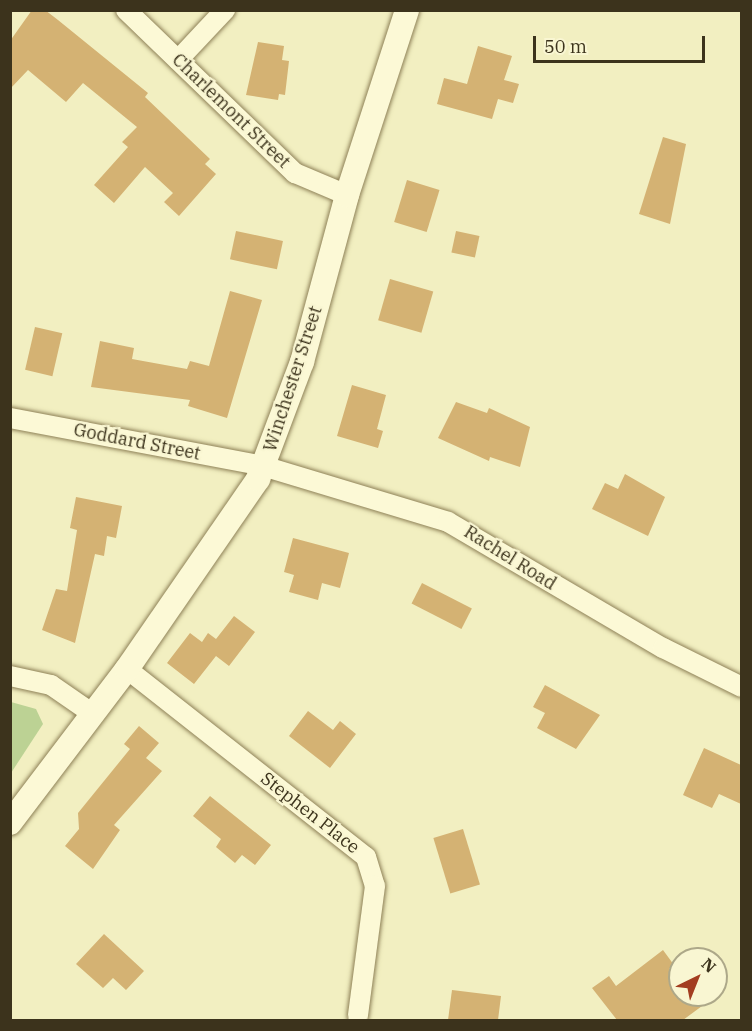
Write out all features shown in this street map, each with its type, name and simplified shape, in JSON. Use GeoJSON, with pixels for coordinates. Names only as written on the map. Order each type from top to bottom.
{"type":"FeatureCollection","features":[{"type":"Feature","properties":{"kind":"street","name":"Charlemont Street"},"geometry":{"type":"LineString","coordinates":[[126,10],[295,172],[347,195]]}},
{"type":"Feature","properties":{"kind":"street"},"geometry":{"type":"LineString","coordinates":[[178,60],[225,10]]}},
{"type":"Feature","properties":{"kind":"street","name":"Winchester Street"},"geometry":{"type":"LineString","coordinates":[[10,823],[127,669],[232,522],[263,466],[302,362],[347,195],[407,10]]}},
{"type":"Feature","properties":{"kind":"street","name":"Goddard Street"},"geometry":{"type":"LineString","coordinates":[[10,418],[263,466]]}},
{"type":"Feature","properties":{"kind":"street","name":"Rachel Road"},"geometry":{"type":"LineString","coordinates":[[263,466],[467,530],[597,611],[741,687]]}},
{"type":"Feature","properties":{"kind":"street","name":"Stephen Place"},"geometry":{"type":"LineString","coordinates":[[127,669],[366,857],[375,886],[357,1016]]}},
{"type":"Feature","properties":{"kind":"street"},"geometry":{"type":"LineString","coordinates":[[10,676],[51,685],[93,714]]}},
{"type":"Feature","properties":{"kind":"green space"},"geometry":{"type":"Polygon","coordinates":[[[11,702],[36,709],[43,724],[11,773],[11,702]]]}},
{"type":"Feature","properties":{"kind":"building"},"geometry":{"type":"Polygon","coordinates":[[[32,10],[45,10],[148,93],[145,97],[210,159],[205,164],[216,174],[179,216],[164,202],[173,193],[145,167],[114,203],[94,185],[128,147],[122,142],[137,127],[83,83],[66,102],[28,70],[10,89],[10,41],[32,10]]]}},
{"type":"Feature","properties":{"kind":"building"},"geometry":{"type":"Polygon","coordinates":[[[258,42],[284,46],[282,60],[289,61],[285,95],[279,94],[278,100],[246,95],[258,42]]]}},
{"type":"Feature","properties":{"kind":"building"},"geometry":{"type":"Polygon","coordinates":[[[478,46],[512,56],[504,80],[519,84],[513,103],[498,99],[492,119],[437,104],[444,78],[467,84],[478,46]]]}},
{"type":"Feature","properties":{"kind":"building"},"geometry":{"type":"Polygon","coordinates":[[[663,137],[686,144],[670,224],[639,214],[663,137]]]}},
{"type":"Feature","properties":{"kind":"building"},"geometry":{"type":"Polygon","coordinates":[[[407,180],[440,190],[427,232],[394,222],[407,180]]]}},
{"type":"Feature","properties":{"kind":"building"},"geometry":{"type":"Polygon","coordinates":[[[236,231],[283,241],[277,269],[230,259],[236,231]]]}},
{"type":"Feature","properties":{"kind":"building"},"geometry":{"type":"Polygon","coordinates":[[[456,231],[479,236],[475,258],[451,253],[456,231]]]}},
{"type":"Feature","properties":{"kind":"building"},"geometry":{"type":"Polygon","coordinates":[[[390,279],[433,291],[421,333],[378,320],[390,279]]]}},
{"type":"Feature","properties":{"kind":"building"},"geometry":{"type":"Polygon","coordinates":[[[230,291],[262,300],[227,418],[188,406],[190,400],[91,387],[100,341],[134,348],[132,359],[187,369],[190,361],[209,366],[230,291]]]}},
{"type":"Feature","properties":{"kind":"building"},"geometry":{"type":"Polygon","coordinates":[[[35,327],[62,333],[52,376],[25,370],[35,327]]]}},
{"type":"Feature","properties":{"kind":"building"},"geometry":{"type":"Polygon","coordinates":[[[352,385],[386,395],[377,429],[383,431],[378,448],[337,436],[352,385]]]}},
{"type":"Feature","properties":{"kind":"building"},"geometry":{"type":"Polygon","coordinates":[[[456,402],[487,413],[489,408],[530,427],[520,467],[490,457],[489,461],[438,438],[456,402]]]}},
{"type":"Feature","properties":{"kind":"building"},"geometry":{"type":"Polygon","coordinates":[[[625,474],[665,497],[648,536],[592,509],[605,483],[618,489],[625,474]]]}},
{"type":"Feature","properties":{"kind":"building"},"geometry":{"type":"Polygon","coordinates":[[[76,497],[122,506],[116,538],[107,536],[104,556],[95,554],[75,643],[42,630],[56,589],[67,591],[77,530],[70,528],[76,497]]]}},
{"type":"Feature","properties":{"kind":"building"},"geometry":{"type":"Polygon","coordinates":[[[293,538],[349,553],[340,588],[322,583],[318,600],[289,592],[294,575],[284,572],[293,538]]]}},
{"type":"Feature","properties":{"kind":"building"},"geometry":{"type":"Polygon","coordinates":[[[422,583],[472,608],[461,629],[412,603],[422,583]]]}},
{"type":"Feature","properties":{"kind":"building"},"geometry":{"type":"Polygon","coordinates":[[[234,616],[255,632],[229,666],[216,656],[194,684],[167,663],[190,633],[202,642],[208,633],[216,639],[234,616]]]}},
{"type":"Feature","properties":{"kind":"building"},"geometry":{"type":"Polygon","coordinates":[[[545,685],[600,715],[576,749],[537,728],[545,713],[533,707],[545,685]]]}},
{"type":"Feature","properties":{"kind":"building"},"geometry":{"type":"Polygon","coordinates":[[[308,711],[333,730],[340,721],[356,734],[330,768],[289,736],[308,711]]]}},
{"type":"Feature","properties":{"kind":"building"},"geometry":{"type":"Polygon","coordinates":[[[139,726],[159,743],[146,758],[162,771],[114,825],[120,830],[93,869],[65,846],[79,829],[78,813],[130,749],[124,744],[139,726]]]}},
{"type":"Feature","properties":{"kind":"building"},"geometry":{"type":"Polygon","coordinates":[[[704,748],[741,765],[741,804],[719,794],[712,808],[683,795],[704,748]]]}},
{"type":"Feature","properties":{"kind":"building"},"geometry":{"type":"Polygon","coordinates":[[[210,796],[271,845],[255,865],[242,855],[235,863],[216,847],[221,839],[193,816],[210,796]]]}},
{"type":"Feature","properties":{"kind":"building"},"geometry":{"type":"Polygon","coordinates":[[[463,829],[480,884],[450,894],[433,838],[463,829]]]}},
{"type":"Feature","properties":{"kind":"building"},"geometry":{"type":"Polygon","coordinates":[[[104,934],[144,971],[126,990],[113,978],[103,988],[76,964],[104,934]]]}},
{"type":"Feature","properties":{"kind":"building"},"geometry":{"type":"Polygon","coordinates":[[[663,950],[668,957],[668,1007],[701,1007],[683,1020],[617,1020],[592,988],[609,976],[616,986],[663,950]]]}},
{"type":"Feature","properties":{"kind":"building"},"geometry":{"type":"Polygon","coordinates":[[[452,990],[501,996],[498,1020],[448,1020],[452,990]]]}}]}
